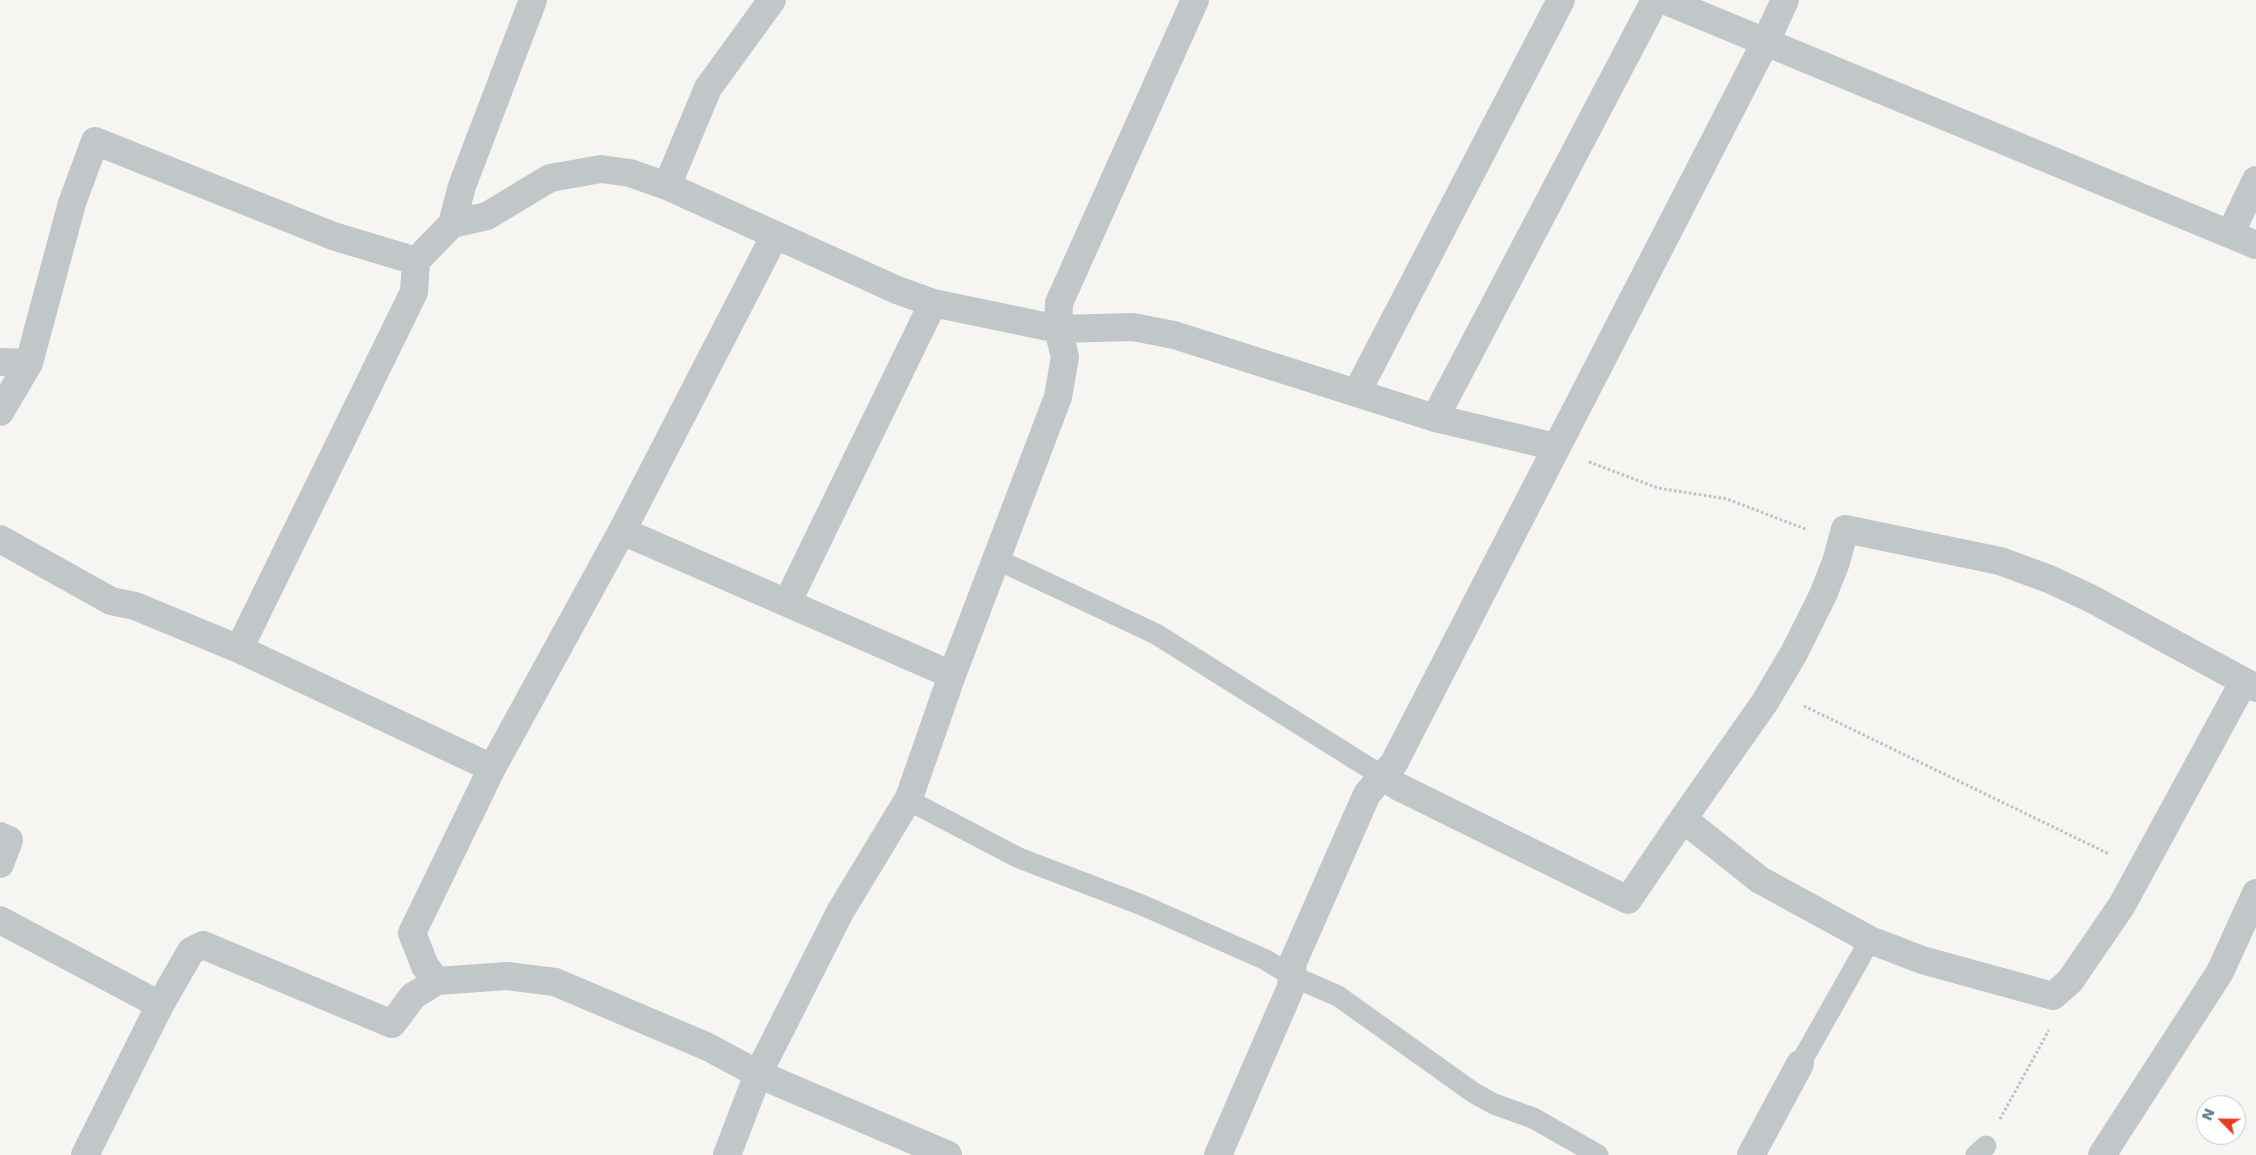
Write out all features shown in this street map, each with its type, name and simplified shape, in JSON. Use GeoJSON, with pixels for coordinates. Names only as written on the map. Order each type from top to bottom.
{"type":"FeatureCollection","features":[{"type":"Feature","properties":{"kind":"street"},"geometry":{"type":"LineString","coordinates":[[238,649],[414,292],[416,261],[452,224],[462,186],[533,0]]}},
{"type":"Feature","properties":{"kind":"street"},"geometry":{"type":"LineString","coordinates":[[667,186],[708,88],[772,0]]}},
{"type":"Feature","properties":{"kind":"street"},"geometry":{"type":"LineString","coordinates":[[727,1155],[758,1074],[840,912],[908,800],[952,676],[1058,397],[1065,358],[1058,329],[1059,303],[1195,0]]}},
{"type":"Feature","properties":{"kind":"street"},"geometry":{"type":"LineString","coordinates":[[1357,392],[1560,0]]}},
{"type":"Feature","properties":{"kind":"street"},"geometry":{"type":"LineString","coordinates":[[1435,418],[1655,0]]}},
{"type":"Feature","properties":{"kind":"street"},"geometry":{"type":"LineString","coordinates":[[1664,0],[2256,245]]}},
{"type":"Feature","properties":{"kind":"street"},"geometry":{"type":"LineString","coordinates":[[1218,1155],[1291,987],[1293,962],[1363,802],[1367,794],[1394,763],[1766,41],[1785,0]]}},
{"type":"Feature","properties":{"kind":"street"},"geometry":{"type":"LineString","coordinates":[[0,412],[29,363],[72,203],[95,141],[333,236],[416,261]]}},
{"type":"Feature","properties":{"kind":"street"},"geometry":{"type":"LineString","coordinates":[[452,224],[487,216],[550,178],[580,171],[601,169],[630,173],[667,186],[897,290],[933,303],[1058,329],[1133,327],[1174,335],[1435,418],[1556,447]]}},
{"type":"Feature","properties":{"kind":"street"},"geometry":{"type":"LineString","coordinates":[[2230,234],[2256,180]]}},
{"type":"Feature","properties":{"kind":"street"},"geometry":{"type":"LineString","coordinates":[[438,981],[425,966],[412,933],[492,768],[622,531],[775,235]]}},
{"type":"Feature","properties":{"kind":"street"},"geometry":{"type":"LineString","coordinates":[[788,603],[933,303]]}},
{"type":"Feature","properties":{"kind":"street"},"geometry":{"type":"LineString","coordinates":[[0,362],[29,363]]}},
{"type":"Feature","properties":{"kind":"street"},"geometry":{"type":"LineString","coordinates":[[1382,776],[1399,787],[1628,900],[1683,819],[1772,691],[1823,596],[1836,562],[1845,529],[2000,561],[2049,579],[2090,598],[2250,686],[2122,905],[2070,981],[2053,996],[1922,960],[1870,940],[1760,880],[1683,819]]}},
{"type":"Feature","properties":{"kind":"street"},"geometry":{"type":"LineString","coordinates":[[622,531],[952,676]]}},
{"type":"Feature","properties":{"kind":"street"},"geometry":{"type":"LineString","coordinates":[[0,539],[111,601],[135,606],[238,649],[492,768]]}},
{"type":"Feature","properties":{"kind":"street"},"geometry":{"type":"LineString","coordinates":[[0,836],[9,840],[0,864]]}},
{"type":"Feature","properties":{"kind":"street"},"geometry":{"type":"LineString","coordinates":[[2102,1155],[2220,972],[2256,893]]}},
{"type":"Feature","properties":{"kind":"street"},"geometry":{"type":"LineString","coordinates":[[0,920],[160,1005]]}},
{"type":"Feature","properties":{"kind":"street"},"geometry":{"type":"LineString","coordinates":[[85,1155],[160,1005],[191,951],[203,945],[392,1024],[413,996],[438,981],[507,976],[555,982],[708,1047],[758,1074],[948,1155]]}},
{"type":"Feature","properties":{"kind":"street"},"geometry":{"type":"LineString","coordinates":[[1751,1155],[1800,1064]]}},
{"type":"Feature","properties":{"kind":"lane"},"geometry":{"type":"LineString","coordinates":[[996,558],[1156,634],[1382,776]]}},
{"type":"Feature","properties":{"kind":"lane"},"geometry":{"type":"LineString","coordinates":[[908,800],[1019,858],[1142,905],[1266,960],[1292,976],[1338,996],[1474,1093],[1494,1104],[1533,1118],[1598,1155]]}},
{"type":"Feature","properties":{"kind":"lane"},"geometry":{"type":"LineString","coordinates":[[1800,1064],[1870,940]]}},
{"type":"Feature","properties":{"kind":"path"},"geometry":{"type":"LineString","coordinates":[[1556,447],[1635,481],[1658,488],[1727,499],[1802,528],[1842,540]]}},
{"type":"Feature","properties":{"kind":"path"},"geometry":{"type":"LineString","coordinates":[[1772,691],[2142,869]]}},
{"type":"Feature","properties":{"kind":"path"},"geometry":{"type":"LineString","coordinates":[[1981,1150],[2058,1012],[2053,996]]}}]}
